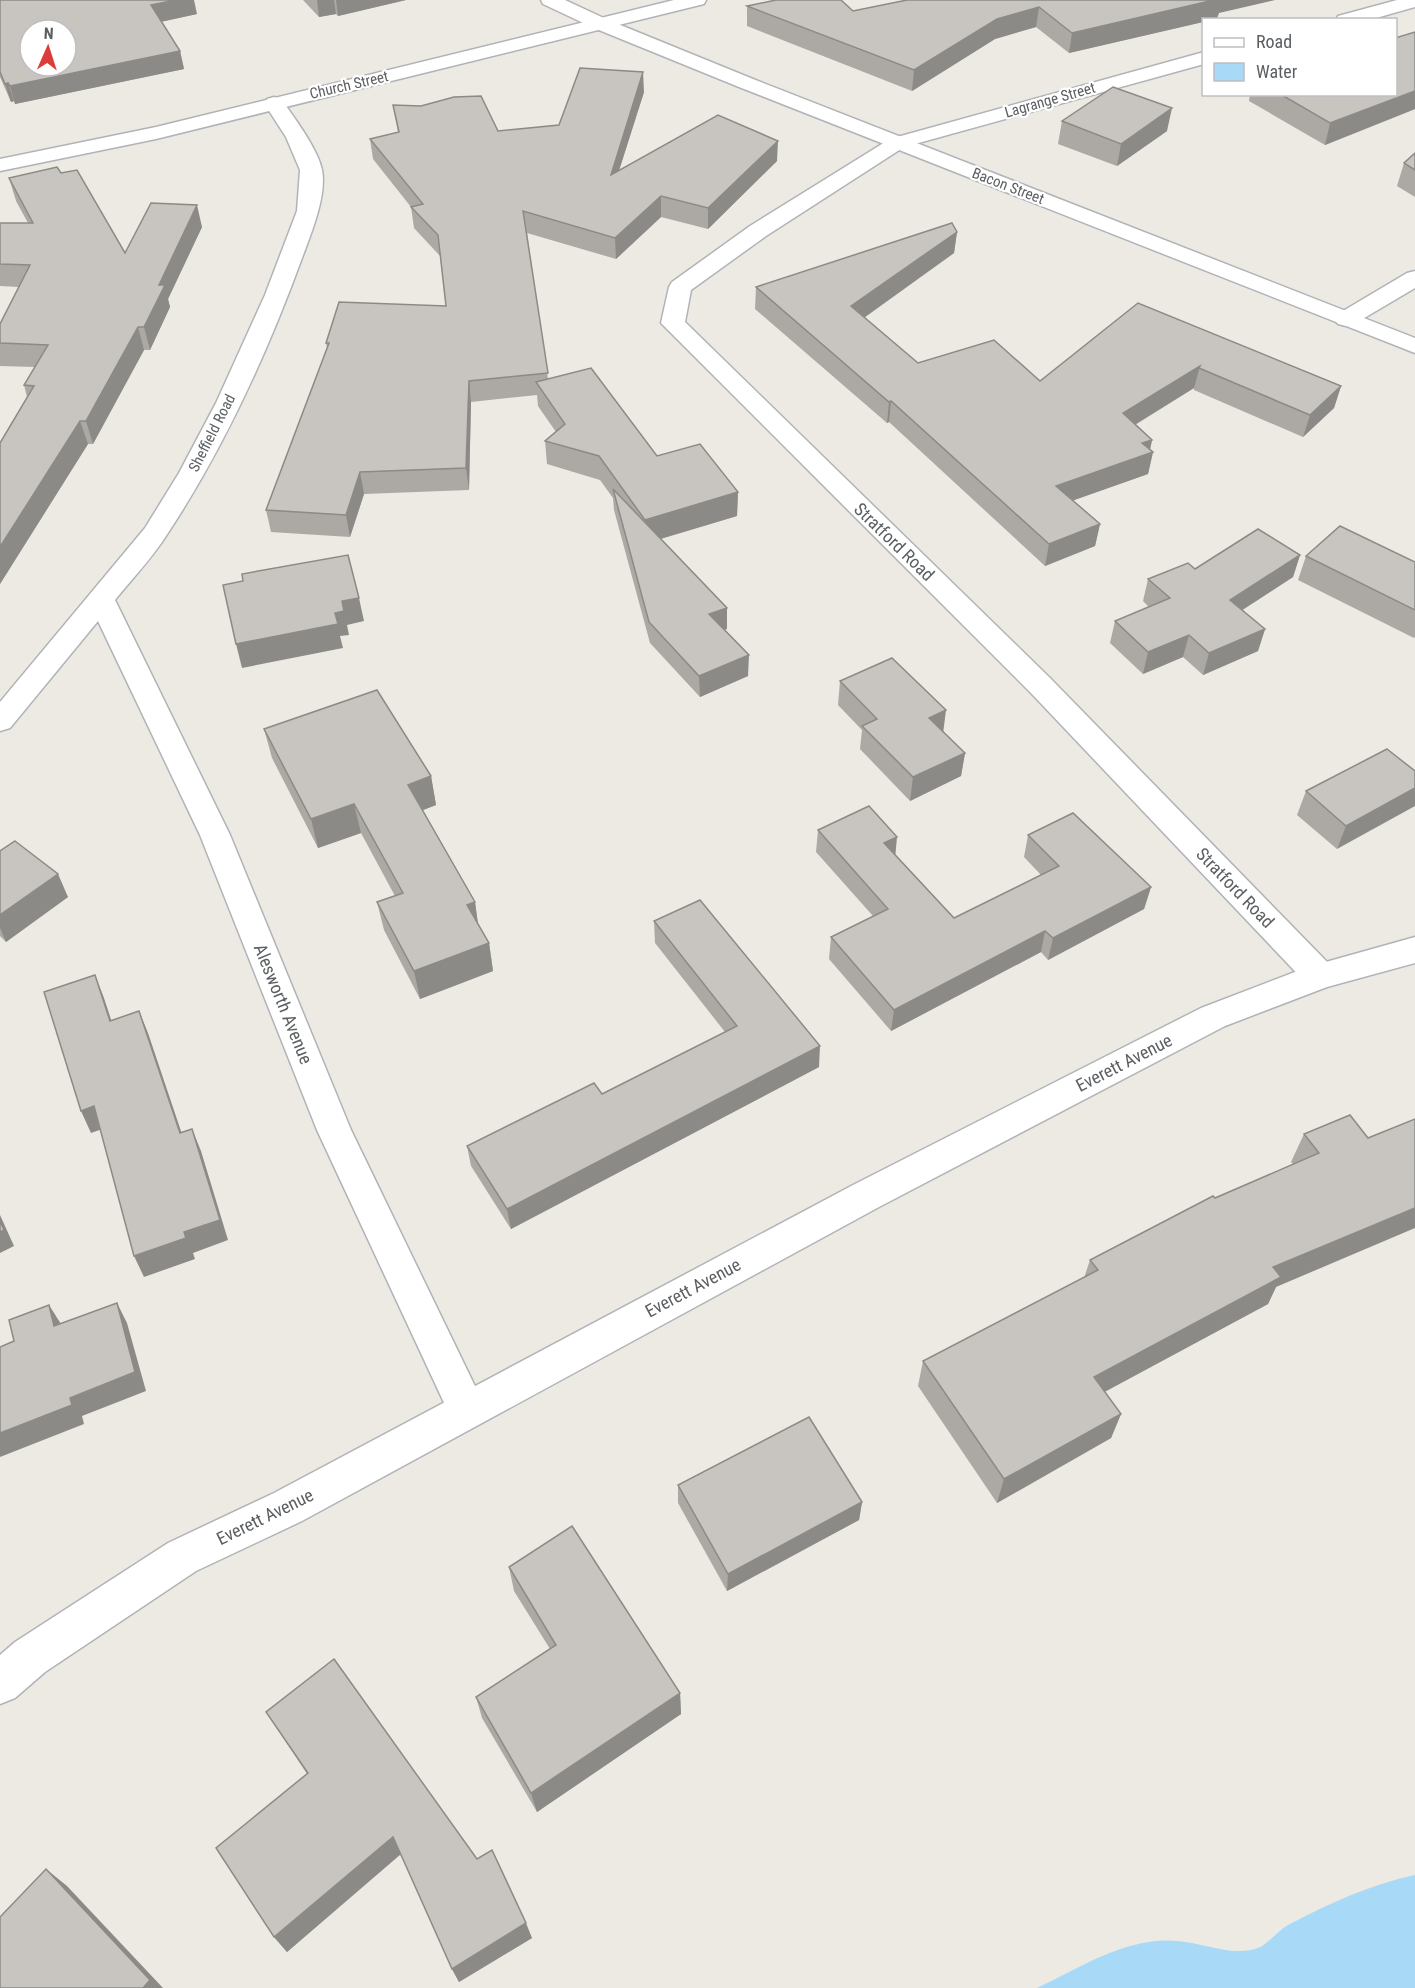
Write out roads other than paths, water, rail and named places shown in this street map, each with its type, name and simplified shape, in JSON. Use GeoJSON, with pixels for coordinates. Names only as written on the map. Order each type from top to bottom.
{"type":"FeatureCollection","features":[{"type":"Feature","properties":{"kind":"street","name":"Bacon Street"},"geometry":{"type":"LineString","coordinates":[[550,0],[601,24],[897,143],[1415,346]]}},
{"type":"Feature","properties":{"kind":"street","name":"Church Street"},"geometry":{"type":"LineString","coordinates":[[0,165],[156,134],[697,0]]}},
{"type":"Feature","properties":{"kind":"street"},"geometry":{"type":"LineString","coordinates":[[1352,18],[1415,1]]}},
{"type":"Feature","properties":{"kind":"street","name":"Lagrange Street"},"geometry":{"type":"LineString","coordinates":[[897,143],[1202,58]]}},
{"type":"Feature","properties":{"kind":"street","name":"Sheffield Road"},"geometry":{"type":"LineString","coordinates":[[0,721],[155,533],[192,472],[228,403],[277,295],[308,211],[311,170],[296,137],[274,103]]}},
{"type":"Feature","properties":{"kind":"street","name":"Stratford Road"},"geometry":{"type":"LineString","coordinates":[[897,143],[758,231],[680,287],[673,323],[1040,685],[1320,976]]}},
{"type":"Feature","properties":{"kind":"street"},"geometry":{"type":"LineString","coordinates":[[1346,319],[1415,278]]}},
{"type":"Feature","properties":{"kind":"street","name":"Alesworth Avenue"},"geometry":{"type":"LineString","coordinates":[[101,599],[215,835],[334,1130],[466,1409]]}},
{"type":"Feature","properties":{"kind":"street","name":"Everett Avenue"},"geometry":{"type":"LineString","coordinates":[[0,1683],[30,1657],[182,1557],[288,1507],[466,1409],[866,1196],[1213,1017],[1320,976],[1415,950]]}},
{"type":"Feature","properties":{"kind":"water"},"geometry":{"type":"Polygon","coordinates":[[[1415,1875],[1415,1988],[1037,1988],[1105,1955],[1141,1943],[1178,1941],[1226,1950],[1255,1949],[1264,1945],[1288,1925],[1335,1902],[1366,1889],[1415,1875]]]}}]}
